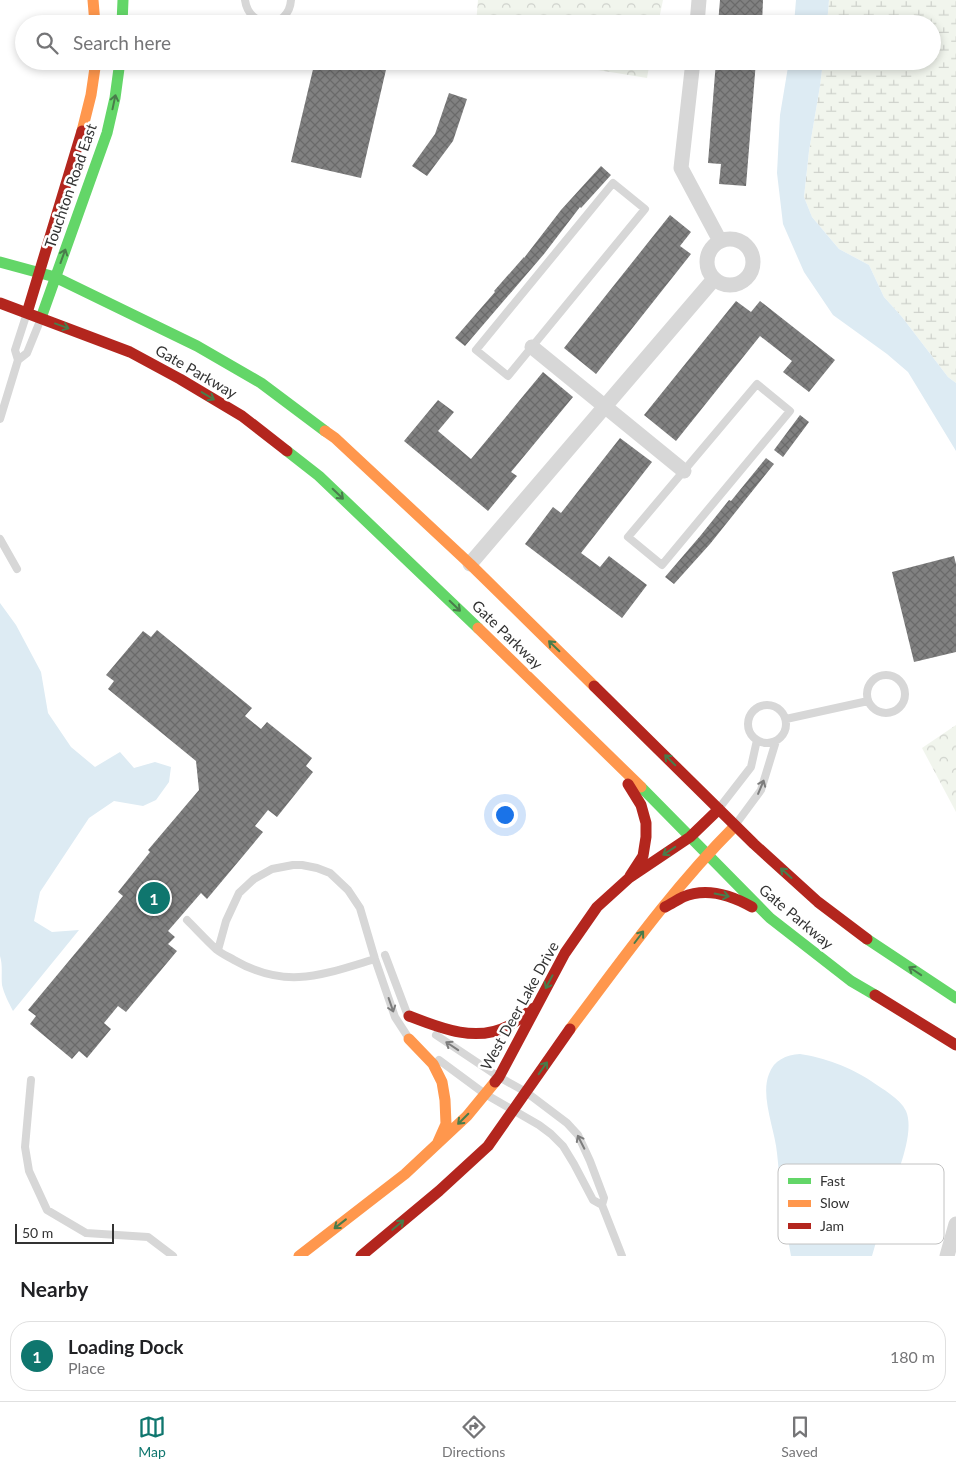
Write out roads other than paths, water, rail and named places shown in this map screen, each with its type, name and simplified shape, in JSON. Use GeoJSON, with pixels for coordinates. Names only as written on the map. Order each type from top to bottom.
{"type":"FeatureCollection","features":[{"type":"Feature","properties":{"kind":"main road"},"geometry":{"type":"LineString","coordinates":[[93,0],[94,15]]}},
{"type":"Feature","properties":{"kind":"main road"},"geometry":{"type":"LineString","coordinates":[[122,15],[123,0]]}},
{"type":"Feature","properties":{"kind":"main road","name":"Touchton Road East"},"geometry":{"type":"LineString","coordinates":[[27,313],[88,109],[95,70]]}},
{"type":"Feature","properties":{"kind":"main road","name":"Touchton Road East"},"geometry":{"type":"LineString","coordinates":[[42,318],[105,140],[119,81],[120,70]]}},
{"type":"Feature","properties":{"kind":"main road","name":"Gate Parkway"},"geometry":{"type":"LineString","coordinates":[[0,262],[55,277],[197,346],[261,383],[335,438],[470,564],[719,809],[734,826],[818,902],[869,941],[956,998]]}},
{"type":"Feature","properties":{"kind":"main road","name":"Gate Parkway"},"geometry":{"type":"LineString","coordinates":[[0,303],[130,352],[235,411],[258,428],[319,476],[511,659],[770,918],[851,981],[956,1045]]}},
{"type":"Feature","properties":{"kind":"main road"},"geometry":{"type":"LineString","coordinates":[[616,763],[641,805],[646,823],[643,856],[629,878]]}},
{"type":"Feature","properties":{"kind":"main road","name":"West Deer Lake Drive"},"geometry":{"type":"LineString","coordinates":[[299,1256],[404,1174],[466,1116],[499,1077],[565,953],[596,907],[629,878],[690,837],[719,809]]}},
{"type":"Feature","properties":{"kind":"main road"},"geometry":{"type":"LineString","coordinates":[[361,1256],[439,1191],[488,1146],[555,1049],[660,910],[706,855],[734,826]]}},
{"type":"Feature","properties":{"kind":"main road"},"geometry":{"type":"LineString","coordinates":[[660,910],[684,897],[703,892],[721,894],[742,900],[770,918]]}},
{"type":"Feature","properties":{"kind":"main road"},"geometry":{"type":"LineString","coordinates":[[408,1016],[465,1034],[485,1034],[505,1028],[536,1006]]}},
{"type":"Feature","properties":{"kind":"main road"},"geometry":{"type":"LineString","coordinates":[[409,1039],[432,1064],[442,1082],[446,1124],[438,1143]]}},
{"type":"Feature","properties":{"kind":"street"},"geometry":{"type":"LineString","coordinates":[[698,15],[699,0]]}},
{"type":"Feature","properties":{"kind":"street"},"geometry":{"type":"LineString","coordinates":[[692,70],[681,168],[720,241]]}},
{"type":"Feature","properties":{"kind":"street"},"geometry":{"type":"LineString","coordinates":[[727,239],[735,240],[748,248],[751,254],[752,269],[748,276],[736,284],[728,285],[714,279],[707,266],[709,252],[720,241],[727,239]]}},
{"type":"Feature","properties":{"kind":"street"},"geometry":{"type":"LineString","coordinates":[[470,564],[714,279]]}},
{"type":"Feature","properties":{"kind":"street"},"geometry":{"type":"LineString","coordinates":[[532,347],[684,471]]}},
{"type":"Feature","properties":{"kind":"street"},"geometry":{"type":"LineString","coordinates":[[947,1256],[955,1231]]}},
{"type":"Feature","properties":{"kind":"lane"},"geometry":{"type":"LineString","coordinates":[[245,0],[246,8],[251,15]]}},
{"type":"Feature","properties":{"kind":"lane"},"geometry":{"type":"LineString","coordinates":[[285,15],[289,10],[291,0]]}},
{"type":"Feature","properties":{"kind":"lane"},"geometry":{"type":"LineString","coordinates":[[613,183],[645,208],[532,347],[508,376],[476,350],[613,183]]}},
{"type":"Feature","properties":{"kind":"lane"},"geometry":{"type":"LineString","coordinates":[[0,419],[18,360],[15,350],[27,313]]}},
{"type":"Feature","properties":{"kind":"lane"},"geometry":{"type":"LineString","coordinates":[[18,360],[27,353],[42,318]]}},
{"type":"Feature","properties":{"kind":"lane"},"geometry":{"type":"LineString","coordinates":[[757,384],[790,411],[662,565],[628,538],[684,471],[757,384]]}},
{"type":"Feature","properties":{"kind":"lane"},"geometry":{"type":"LineString","coordinates":[[0,539],[16,569]]}},
{"type":"Feature","properties":{"kind":"lane"},"geometry":{"type":"LineString","coordinates":[[885,675],[897,679],[902,684],[904,701],[891,712],[880,712],[874,709],[868,700],[867,691],[869,685],[879,677],[885,675]]}},
{"type":"Feature","properties":{"kind":"lane"},"geometry":{"type":"LineString","coordinates":[[786,720],[868,700]]}},
{"type":"Feature","properties":{"kind":"lane"},"geometry":{"type":"LineString","coordinates":[[734,826],[761,790],[776,741],[785,732],[787,726],[784,714],[774,706],[768,704],[756,708],[752,712],[748,724],[752,736],[763,742],[776,741]]}},
{"type":"Feature","properties":{"kind":"lane"},"geometry":{"type":"LineString","coordinates":[[719,809],[751,767],[757,740]]}},
{"type":"Feature","properties":{"kind":"lane"},"geometry":{"type":"LineString","coordinates":[[218,950],[226,921],[239,892],[254,879],[272,869],[302,865],[330,872],[348,890],[360,908],[395,1017],[409,1039],[485,1094],[551,1134],[574,1164],[593,1200],[602,1205]]}},
{"type":"Feature","properties":{"kind":"lane"},"geometry":{"type":"LineString","coordinates":[[187,920],[218,950],[244,966],[268,975],[294,978],[330,973],[375,959]]}},
{"type":"Feature","properties":{"kind":"lane"},"geometry":{"type":"LineString","coordinates":[[385,955],[408,1016],[499,1077],[526,1092],[560,1118],[578,1135],[596,1176],[604,1198],[602,1205],[622,1256]]}},
{"type":"Feature","properties":{"kind":"lane"},"geometry":{"type":"LineString","coordinates":[[31,1080],[25,1147],[29,1170],[47,1210],[86,1233],[148,1236],[172,1256]]}},
{"type":"Feature","properties":{"kind":"lane"},"geometry":{"type":"LineString","coordinates":[[583,1181],[596,1176]]}},
{"type":"Feature","properties":{"kind":"place","name":"Loading Dock"},"geometry":{"type":"Point","coordinates":[154,898]}}]}
